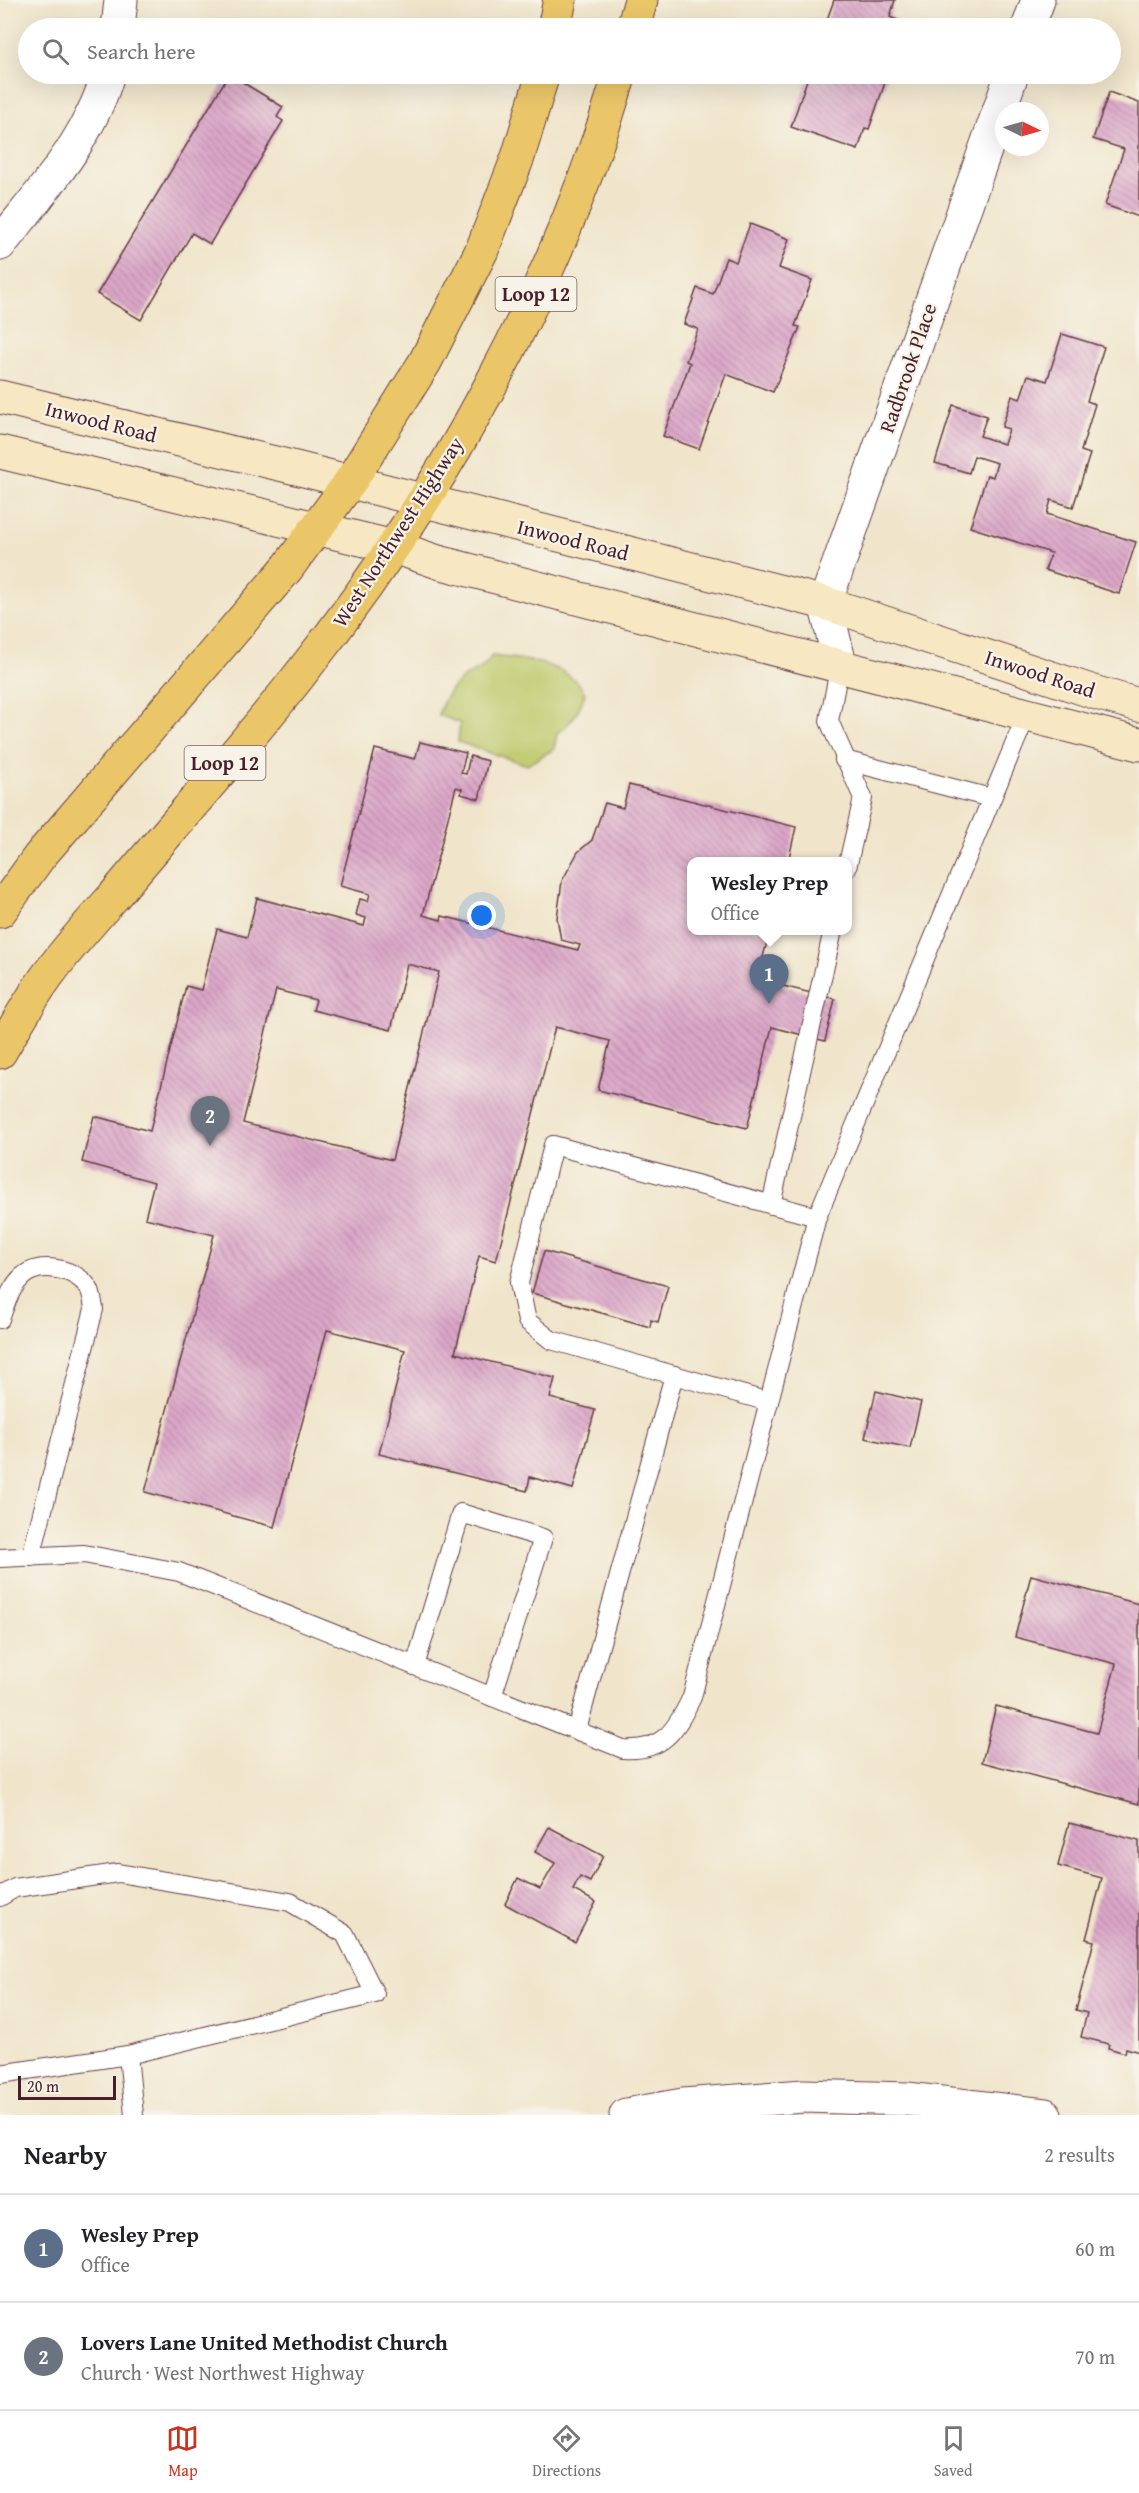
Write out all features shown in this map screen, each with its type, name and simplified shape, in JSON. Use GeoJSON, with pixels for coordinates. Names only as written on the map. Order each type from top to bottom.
{"type":"FeatureCollection","features":[{"type":"Feature","properties":{"kind":"main road"},"geometry":{"type":"LineString","coordinates":[[556,18],[560,0]]}},
{"type":"Feature","properties":{"kind":"main road"},"geometry":{"type":"LineString","coordinates":[[636,18],[641,0]]}},
{"type":"Feature","properties":{"kind":"main road","name":"Loop 12"},"geometry":{"type":"LineString","coordinates":[[0,911],[39,857],[318,528],[350,482],[425,362],[482,250],[518,157],[540,84]]}},
{"type":"Feature","properties":{"kind":"main road","name":"West Northwest Highway"},"geometry":{"type":"LineString","coordinates":[[0,1052],[48,973],[296,679],[358,600],[394,547],[487,393],[524,323],[569,216],[616,84]]}},
{"type":"Feature","properties":{"kind":"main road","name":"Inwood Road"},"geometry":{"type":"LineString","coordinates":[[0,397],[350,482],[825,603],[1139,705]]}},
{"type":"Feature","properties":{"kind":"main road","name":"Inwood Road"},"geometry":{"type":"LineString","coordinates":[[0,452],[394,547],[438,562],[840,664],[1139,744]]}},
{"type":"Feature","properties":{"kind":"street"},"geometry":{"type":"LineString","coordinates":[[119,18],[121,0]]}},
{"type":"Feature","properties":{"kind":"street"},"geometry":{"type":"LineString","coordinates":[[1032,18],[1038,0]]}},
{"type":"Feature","properties":{"kind":"street"},"geometry":{"type":"LineString","coordinates":[[0,244],[71,153],[100,100],[105,84]]}},
{"type":"Feature","properties":{"kind":"street","name":"Radbrook Place"},"geometry":{"type":"LineString","coordinates":[[825,603],[1008,84]]}},
{"type":"Feature","properties":{"kind":"street"},"geometry":{"type":"LineString","coordinates":[[825,603],[840,664]]}},
{"type":"Feature","properties":{"kind":"street"},"geometry":{"type":"LineString","coordinates":[[626,2115],[683,2105],[804,2096],[907,2099],[1045,2115]]}},
{"type":"Feature","properties":{"kind":"lane"},"geometry":{"type":"LineString","coordinates":[[840,664],[829,720],[844,760],[863,798],[850,857]]}},
{"type":"Feature","properties":{"kind":"lane"},"geometry":{"type":"LineString","coordinates":[[0,1558],[84,1554],[179,1572],[623,1749],[641,1750],[654,1747],[679,1724],[692,1697],[817,1217],[1027,714]]}},
{"type":"Feature","properties":{"kind":"lane"},"geometry":{"type":"LineString","coordinates":[[844,760],[991,798]]}},
{"type":"Feature","properties":{"kind":"lane"},"geometry":{"type":"LineString","coordinates":[[771,1205],[832,935]]}},
{"type":"Feature","properties":{"kind":"lane"},"geometry":{"type":"LineString","coordinates":[[769,1402],[551,1340],[527,1321],[519,1283],[553,1144],[817,1217]]}},
{"type":"Feature","properties":{"kind":"lane"},"geometry":{"type":"LineString","coordinates":[[0,1319],[11,1291],[28,1272],[49,1267],[72,1274],[89,1288],[94,1309],[31,1557]]}},
{"type":"Feature","properties":{"kind":"lane"},"geometry":{"type":"LineString","coordinates":[[577,1730],[674,1375]]}},
{"type":"Feature","properties":{"kind":"lane"},"geometry":{"type":"LineString","coordinates":[[415,1666],[461,1513],[543,1538],[492,1696]]}},
{"type":"Feature","properties":{"kind":"lane"},"geometry":{"type":"LineString","coordinates":[[0,1897],[15,1888],[118,1873],[290,1902],[345,1934],[375,1994],[128,2055],[0,2074]]}},
{"type":"Feature","properties":{"kind":"lane"},"geometry":{"type":"LineString","coordinates":[[128,2055],[134,2115]]}},
{"type":"Feature","properties":{"kind":"green space"},"geometry":{"type":"Polygon","coordinates":[[[492,656],[531,661],[557,669],[568,675],[585,693],[574,716],[557,733],[554,749],[527,765],[458,742],[460,723],[438,715],[453,687],[481,668],[492,656]]]}},
{"type":"Feature","properties":{"kind":"building"},"geometry":{"type":"Polygon","coordinates":[[[834,0],[895,0],[890,17],[892,18],[828,18],[834,0]]]}},
{"type":"Feature","properties":{"kind":"building"},"geometry":{"type":"Polygon","coordinates":[[[223,84],[245,84],[283,107],[277,117],[283,121],[210,244],[192,233],[141,320],[97,294],[223,84]]]}},
{"type":"Feature","properties":{"kind":"building"},"geometry":{"type":"Polygon","coordinates":[[[806,84],[885,84],[869,129],[865,128],[858,150],[791,127],[806,84]]]}},
{"type":"Feature","properties":{"kind":"building"},"geometry":{"type":"Polygon","coordinates":[[[1109,92],[1139,103],[1139,217],[1105,205],[1124,149],[1093,139],[1109,92]]]}},
{"type":"Feature","properties":{"kind":"building"},"geometry":{"type":"Polygon","coordinates":[[[750,224],[789,239],[779,268],[812,280],[795,326],[800,327],[773,392],[726,374],[699,449],[663,436],[690,363],[686,361],[698,329],[684,324],[697,288],[713,294],[726,258],[736,262],[750,224]]]}},
{"type":"Feature","properties":{"kind":"building"},"geometry":{"type":"Polygon","coordinates":[[[1062,334],[1104,347],[1087,401],[1095,404],[1081,451],[1090,454],[1073,507],[1051,500],[1047,514],[1136,542],[1119,594],[1045,570],[1051,553],[970,527],[987,475],[993,477],[997,463],[974,456],[969,473],[935,463],[953,405],[987,416],[980,436],[1004,444],[1009,429],[1002,427],[1012,396],[1020,399],[1028,375],[1047,381],[1062,334]]]}},
{"type":"Feature","properties":{"kind":"building"},"geometry":{"type":"Polygon","coordinates":[[[420,742],[466,753],[461,773],[466,774],[470,756],[488,761],[479,799],[461,794],[462,789],[456,787],[423,915],[441,920],[442,916],[578,950],[580,945],[561,940],[557,918],[562,881],[578,852],[592,840],[605,803],[623,808],[629,785],[796,827],[789,857],[687,857],[687,935],[769,935],[761,965],[783,970],[779,985],[835,999],[825,1041],[772,1027],[747,1128],[598,1090],[610,1041],[555,1027],[496,1261],[479,1256],[455,1353],[555,1378],[550,1398],[595,1410],[573,1489],[530,1477],[527,1491],[379,1454],[405,1350],[327,1330],[274,1527],[145,1492],[214,1235],[145,1218],[154,1182],[82,1162],[94,1116],[150,1131],[186,986],[201,990],[217,929],[247,937],[257,898],[364,926],[366,918],[356,915],[360,899],[368,901],[370,894],[340,886],[375,749],[415,759],[420,742]],[[407,964],[391,1030],[313,1010],[316,1000],[276,990],[243,1123],[392,1160],[439,972],[407,964]]]}},
{"type":"Feature","properties":{"kind":"building"},"geometry":{"type":"Polygon","coordinates":[[[544,1251],[668,1286],[658,1322],[651,1320],[650,1327],[532,1293],[544,1251]]]}},
{"type":"Feature","properties":{"kind":"building"},"geometry":{"type":"Polygon","coordinates":[[[876,1391],[921,1402],[910,1448],[865,1438],[876,1391]]]}},
{"type":"Feature","properties":{"kind":"building"},"geometry":{"type":"Polygon","coordinates":[[[1031,1575],[1139,1604],[1139,1804],[982,1762],[996,1706],[1097,1733],[1116,1664],[1015,1637],[1031,1575]]]}},
{"type":"Feature","properties":{"kind":"building"},"geometry":{"type":"Polygon","coordinates":[[[1069,1823],[1139,1841],[1139,2052],[1126,2048],[1125,2053],[1108,2048],[1109,2044],[1081,2037],[1087,2013],[1076,2010],[1094,1941],[1086,1939],[1102,1878],[1058,1866],[1069,1823]]]}},
{"type":"Feature","properties":{"kind":"building"},"geometry":{"type":"Polygon","coordinates":[[[549,1827],[603,1856],[590,1882],[580,1877],[573,1890],[596,1902],[575,1942],[505,1904],[518,1878],[540,1889],[555,1863],[535,1852],[549,1827]]]}},
{"type":"Feature","properties":{"kind":"place","name":"Wesley Prep"},"geometry":{"type":"Point","coordinates":[769,1004]}},
{"type":"Feature","properties":{"kind":"place","name":"Lovers Lane United Methodist Church"},"geometry":{"type":"Point","coordinates":[210,1146]}}]}
